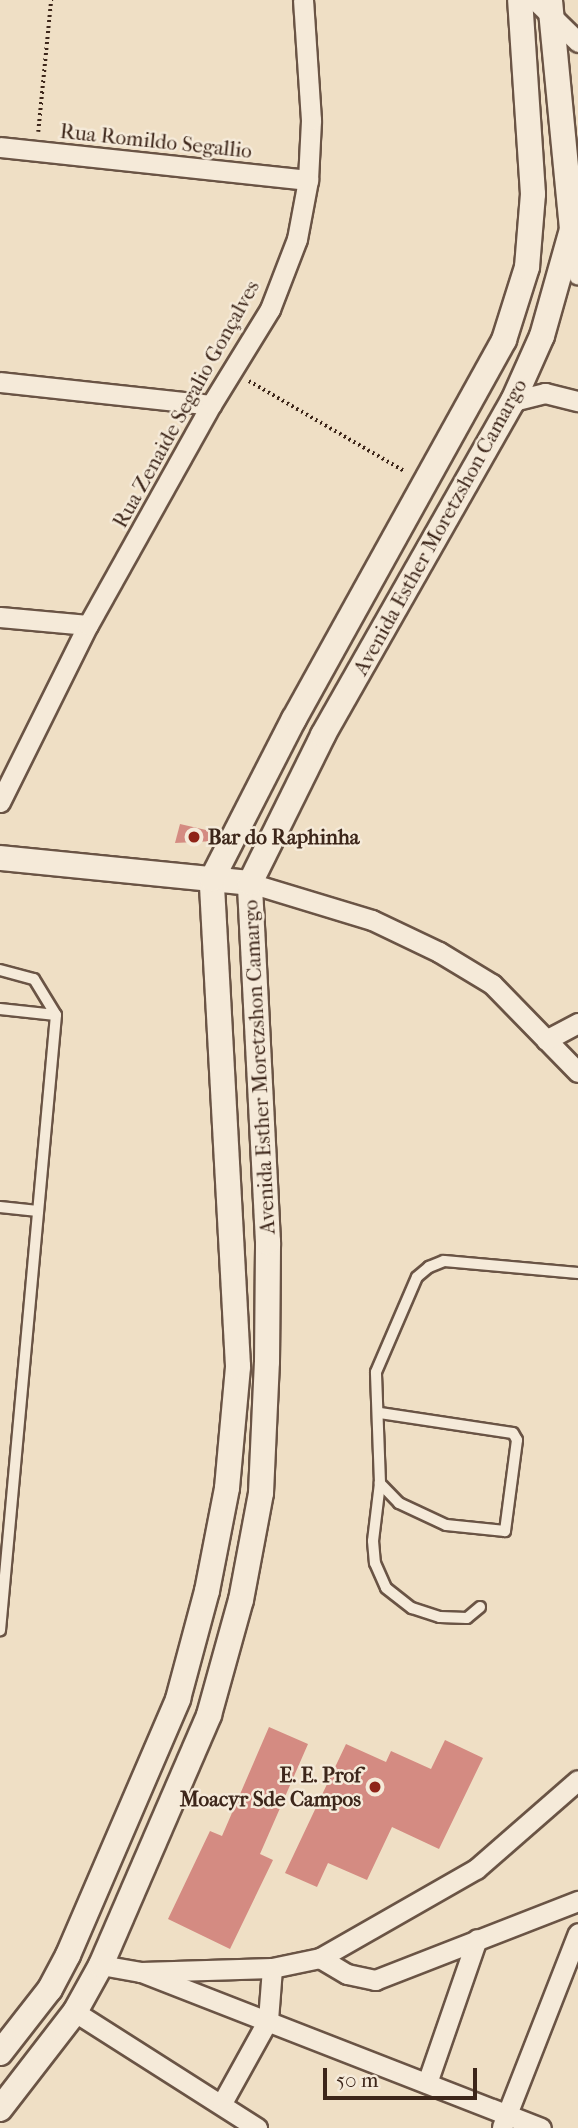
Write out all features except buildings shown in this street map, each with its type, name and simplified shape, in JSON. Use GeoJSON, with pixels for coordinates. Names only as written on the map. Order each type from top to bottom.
{"type":"FeatureCollection","features":[{"type":"Feature","properties":{"kind":"street","name":"Rua Zenaide Segalio Gonçalves"},"geometry":{"type":"LineString","coordinates":[[0,802],[88,625],[211,405],[271,309],[297,239],[308,180],[311,120],[303,0]]}},
{"type":"Feature","properties":{"kind":"street","name":"Avenida Esther Moretzshon Camargo"},"geometry":{"type":"LineString","coordinates":[[0,2053],[50,1989],[68,1955],[178,1699],[207,1591],[227,1488],[238,1366],[212,879],[294,719],[504,340],[527,267],[533,156],[520,0]]}},
{"type":"Feature","properties":{"kind":"street","name":"Avenida Esther Moretzshon Camargo"},"geometry":{"type":"LineString","coordinates":[[0,2109],[75,2012],[101,1965],[209,1715],[241,1600],[261,1493],[268,1242],[250,883],[323,735],[513,401],[542,336],[572,229],[545,5]]}},
{"type":"Feature","properties":{"kind":"street"},"geometry":{"type":"LineString","coordinates":[[545,5],[578,42]]}},
{"type":"Feature","properties":{"kind":"street","name":"Rua Romildo Segallio"},"geometry":{"type":"LineString","coordinates":[[0,147],[308,180]]}},
{"type":"Feature","properties":{"kind":"street"},"geometry":{"type":"LineString","coordinates":[[572,229],[578,275]]}},
{"type":"Feature","properties":{"kind":"street"},"geometry":{"type":"LineString","coordinates":[[0,382],[211,405]]}},
{"type":"Feature","properties":{"kind":"street"},"geometry":{"type":"LineString","coordinates":[[513,401],[545,393],[578,401]]}},
{"type":"Feature","properties":{"kind":"street"},"geometry":{"type":"LineString","coordinates":[[0,617],[88,625]]}},
{"type":"Feature","properties":{"kind":"street"},"geometry":{"type":"LineString","coordinates":[[0,859],[250,883],[372,920],[439,952],[492,984],[578,1072]]}},
{"type":"Feature","properties":{"kind":"street"},"geometry":{"type":"LineString","coordinates":[[546,1040],[578,1023]]}},
{"type":"Feature","properties":{"kind":"street"},"geometry":{"type":"LineString","coordinates":[[141,1972],[272,1968],[320,1958],[476,1869],[578,1780]]}},
{"type":"Feature","properties":{"kind":"street"},"geometry":{"type":"LineString","coordinates":[[320,1958],[347,1974],[375,1980],[578,1901]]}},
{"type":"Feature","properties":{"kind":"street"},"geometry":{"type":"LineString","coordinates":[[505,2122],[578,1933]]}},
{"type":"Feature","properties":{"kind":"street"},"geometry":{"type":"LineString","coordinates":[[426,2083],[477,1939]]}},
{"type":"Feature","properties":{"kind":"street"},"geometry":{"type":"LineString","coordinates":[[68,1955],[101,1965],[141,1972],[426,2083],[505,2122],[541,2128]]}},
{"type":"Feature","properties":{"kind":"street"},"geometry":{"type":"LineString","coordinates":[[222,2103],[268,2020],[272,1968]]}},
{"type":"Feature","properties":{"kind":"street"},"geometry":{"type":"LineString","coordinates":[[50,1989],[57,2000],[222,2103],[257,2128]]}},
{"type":"Feature","properties":{"kind":"lane"},"geometry":{"type":"LineString","coordinates":[[0,971],[34,979],[55,1015],[0,1630]]}},
{"type":"Feature","properties":{"kind":"lane"},"geometry":{"type":"LineString","coordinates":[[0,1009],[55,1015]]}},
{"type":"Feature","properties":{"kind":"lane"},"geometry":{"type":"LineString","coordinates":[[0,1207],[38,1211]]}},
{"type":"Feature","properties":{"kind":"lane"},"geometry":{"type":"LineString","coordinates":[[480,1607],[467,1618],[440,1618],[412,1608],[386,1588],[375,1563],[373,1541],[380,1483],[380,1413],[376,1372],[383,1349],[417,1277],[429,1267],[444,1261],[577,1272]]}},
{"type":"Feature","properties":{"kind":"lane"},"geometry":{"type":"LineString","coordinates":[[380,1413],[502,1428],[517,1440],[508,1523],[499,1534],[446,1525],[399,1503],[380,1483]]}},
{"type":"Feature","properties":{"kind":"path"},"geometry":{"type":"LineString","coordinates":[[36,151],[51,0]]}},
{"type":"Feature","properties":{"kind":"path"},"geometry":{"type":"LineString","coordinates":[[246,379],[426,483]]}},
{"type":"Feature","properties":{"kind":"place","name":"Bar do Raphinha"},"geometry":{"type":"Point","coordinates":[194,837]}},
{"type":"Feature","properties":{"kind":"place","name":"E. E. Prof Moacyr Sde Campos"},"geometry":{"type":"Point","coordinates":[375,1787]}}]}
